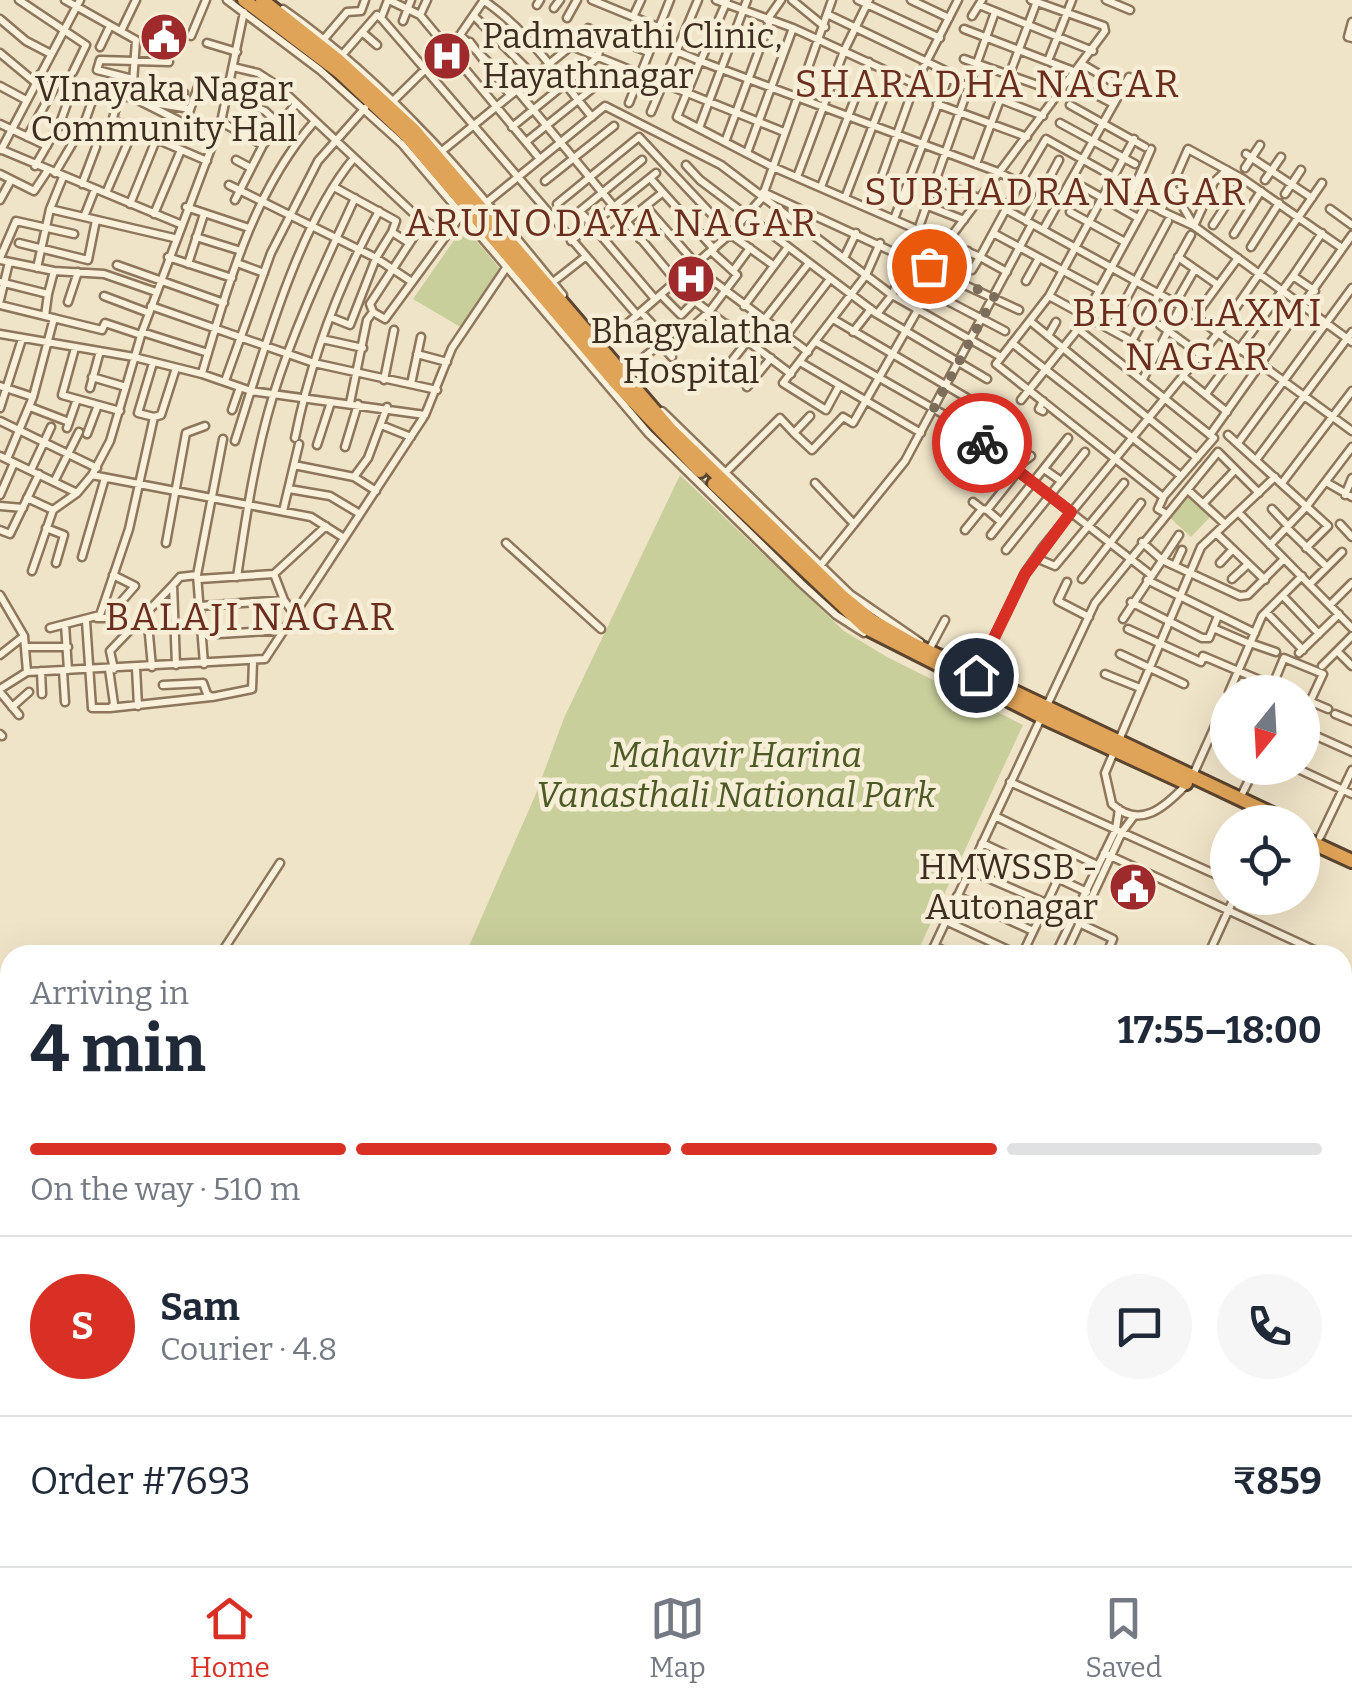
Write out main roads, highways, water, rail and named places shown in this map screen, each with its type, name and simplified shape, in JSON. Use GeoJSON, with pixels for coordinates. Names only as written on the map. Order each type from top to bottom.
{"type":"FeatureCollection","features":[{"type":"Feature","properties":{"kind":"highway"},"geometry":{"type":"LineString","coordinates":[[267,1],[363,81],[670,430],[842,597],[887,631],[934,646],[1042,712]]}},
{"type":"Feature","properties":{"kind":"highway"},"geometry":{"type":"LineString","coordinates":[[244,6],[340,72],[451,179],[664,436],[836,604],[880,637],[1190,780],[1253,805]]}},
{"type":"Feature","properties":{"kind":"highway"},"geometry":{"type":"LineString","coordinates":[[1190,780],[1236,805]]}},
{"type":"Feature","properties":{"kind":"highway"},"geometry":{"type":"LineString","coordinates":[[1320,837],[1352,852]]}},
{"type":"Feature","properties":{"kind":"highway"},"geometry":{"type":"LineString","coordinates":[[1320,846],[1352,861]]}},
{"type":"Feature","properties":{"kind":"place","name":"VInayaka Nagar Community Hall"},"geometry":{"type":"Point","coordinates":[164,37]}},
{"type":"Feature","properties":{"kind":"place","name":"Padmavathi Clinic, Hayathnagar"},"geometry":{"type":"Point","coordinates":[447,56]}},
{"type":"Feature","properties":{"kind":"place","name":"Bhagyalatha Hospital"},"geometry":{"type":"Point","coordinates":[691,279]}},
{"type":"Feature","properties":{"kind":"place","name":"HMWSSB - Autonagar"},"geometry":{"type":"Point","coordinates":[1133,887]}},
{"type":"Feature","properties":{"kind":"district","name":"SHARADHA NAGAR"},"geometry":{"type":"Point","coordinates":[988,84]}},
{"type":"Feature","properties":{"kind":"district","name":"SUBHADRA NAGAR"},"geometry":{"type":"Point","coordinates":[1056,192]}},
{"type":"Feature","properties":{"kind":"district","name":"ARUNODAYA NAGAR"},"geometry":{"type":"Point","coordinates":[612,223]}},
{"type":"Feature","properties":{"kind":"district","name":"BHOOLAXMI NAGAR"},"geometry":{"type":"Point","coordinates":[1198,335]}},
{"type":"Feature","properties":{"kind":"district","name":"BALAJI NAGAR"},"geometry":{"type":"Point","coordinates":[251,617]}},
{"type":"Feature","properties":{"kind":"park label","name":"Mahavir Harina Vanasthali National Park"},"geometry":{"type":"Point","coordinates":[736,775]}}]}
